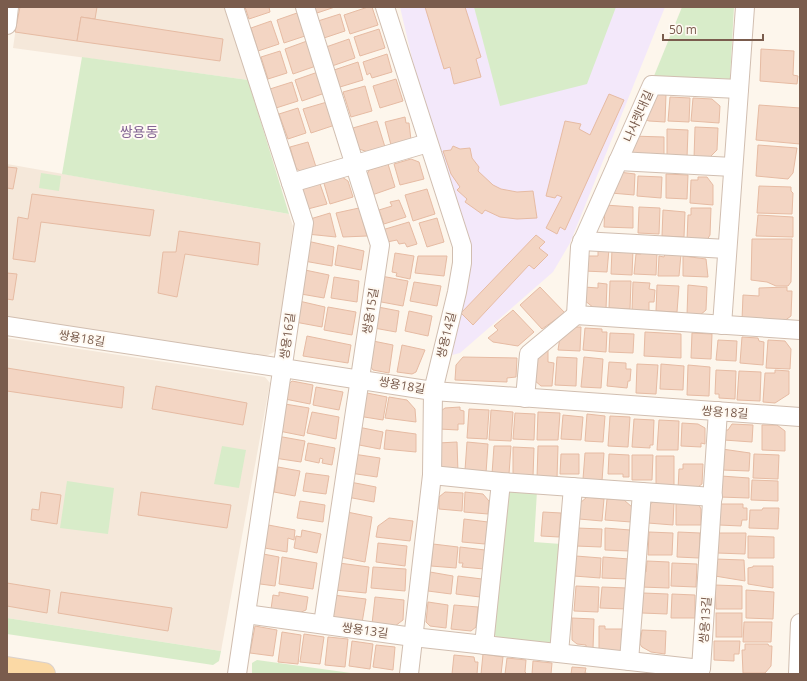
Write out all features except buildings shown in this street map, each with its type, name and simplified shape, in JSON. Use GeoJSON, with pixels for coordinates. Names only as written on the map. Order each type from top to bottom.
{"type":"FeatureCollection","features":[{"type":"Feature","properties":{"kind":"main road"},"geometry":{"type":"LineString","coordinates":[[7,668],[44,674]]}},
{"type":"Feature","properties":{"kind":"street"},"geometry":{"type":"LineString","coordinates":[[7,25],[9,7]]}},
{"type":"Feature","properties":{"kind":"street","name":"쌍용16길"},"geometry":{"type":"LineString","coordinates":[[234,7],[304,223],[237,674]]}},
{"type":"Feature","properties":{"kind":"street","name":"쌍용15길"},"geometry":{"type":"LineString","coordinates":[[305,7],[380,245],[323,624]]}},
{"type":"Feature","properties":{"kind":"street","name":"쌍용14길"},"geometry":{"type":"LineString","coordinates":[[385,7],[462,246],[462,263],[433,390],[432,475],[408,674]]}},
{"type":"Feature","properties":{"kind":"street"},"geometry":{"type":"LineString","coordinates":[[722,324],[745,7]]}},
{"type":"Feature","properties":{"kind":"street","name":"나사렛대길"},"geometry":{"type":"LineString","coordinates":[[576,315],[580,247],[652,85],[739,89]]}},
{"type":"Feature","properties":{"kind":"street"},"geometry":{"type":"LineString","coordinates":[[291,183],[428,143]]}},
{"type":"Feature","properties":{"kind":"street","name":"나사렛대길"},"geometry":{"type":"LineString","coordinates":[[618,161],[733,167]]}},
{"type":"Feature","properties":{"kind":"street"},"geometry":{"type":"LineString","coordinates":[[582,241],[727,249]]}},
{"type":"Feature","properties":{"kind":"street"},"geometry":{"type":"LineString","coordinates":[[525,398],[529,354],[576,315],[800,330]]}},
{"type":"Feature","properties":{"kind":"street","name":"쌍용18길"},"geometry":{"type":"LineString","coordinates":[[7,326],[433,390],[525,398],[800,417]]}},
{"type":"Feature","properties":{"kind":"street","name":"쌍용13길"},"geometry":{"type":"LineString","coordinates":[[246,614],[413,637],[702,669],[718,412]]}},
{"type":"Feature","properties":{"kind":"street"},"geometry":{"type":"LineString","coordinates":[[432,475],[501,482],[713,497]]}},
{"type":"Feature","properties":{"kind":"street"},"geometry":{"type":"LineString","coordinates":[[484,645],[501,482]]}},
{"type":"Feature","properties":{"kind":"street"},"geometry":{"type":"LineString","coordinates":[[559,653],[573,487]]}},
{"type":"Feature","properties":{"kind":"street"},"geometry":{"type":"LineString","coordinates":[[629,661],[642,492]]}},
{"type":"Feature","properties":{"kind":"street"},"geometry":{"type":"LineString","coordinates":[[798,674],[800,623]]}},
{"type":"Feature","properties":{"kind":"shaded area"},"geometry":{"type":"Polygon","coordinates":[[[19,7],[224,7],[248,80],[13,48],[19,7]]]}},
{"type":"Feature","properties":{"kind":"shaded area"},"geometry":{"type":"Polygon","coordinates":[[[400,7],[665,7],[570,243],[553,272],[460,353],[452,355],[469,274],[471,249],[425,114],[400,7]]]}},
{"type":"Feature","properties":{"kind":"shaded area"},"geometry":{"type":"Polygon","coordinates":[[[7,164],[289,214],[293,226],[276,351],[264,357],[7,318],[7,164]]]}},
{"type":"Feature","properties":{"kind":"shaded area"},"geometry":{"type":"Polygon","coordinates":[[[7,338],[265,377],[270,383],[221,651],[7,618],[7,338]]]}},
{"type":"Feature","properties":{"kind":"green space"},"geometry":{"type":"Polygon","coordinates":[[[474,7],[616,7],[587,84],[500,106],[474,7]]]}},
{"type":"Feature","properties":{"kind":"green space"},"geometry":{"type":"Polygon","coordinates":[[[682,7],[734,7],[730,79],[654,76],[682,7]]]}},
{"type":"Feature","properties":{"kind":"green space"},"geometry":{"type":"Polygon","coordinates":[[[82,57],[248,80],[289,214],[62,174],[82,57]]]}},
{"type":"Feature","properties":{"kind":"green space"},"geometry":{"type":"Polygon","coordinates":[[[41,173],[61,176],[59,191],[39,188],[41,173]]]}},
{"type":"Feature","properties":{"kind":"green space"},"geometry":{"type":"Polygon","coordinates":[[[222,446],[246,450],[239,488],[214,484],[222,446]]]}},
{"type":"Feature","properties":{"kind":"green space"},"geometry":{"type":"Polygon","coordinates":[[[67,481],[114,488],[108,534],[60,528],[67,481]]]}},
{"type":"Feature","properties":{"kind":"green space"},"geometry":{"type":"Polygon","coordinates":[[[514,490],[537,491],[534,542],[561,544],[552,647],[501,643],[494,634],[507,493],[514,490]]]}},
{"type":"Feature","properties":{"kind":"green space"},"geometry":{"type":"Polygon","coordinates":[[[7,618],[221,651],[219,661],[213,665],[7,634],[7,618]]]}},
{"type":"Feature","properties":{"kind":"green space"},"geometry":{"type":"Polygon","coordinates":[[[257,660],[358,674],[252,674],[252,663],[257,660]]]}},
{"type":"Feature","properties":{"kind":"district","name":"쌍용동"},"geometry":{"type":"Point","coordinates":[139,131]}}]}
